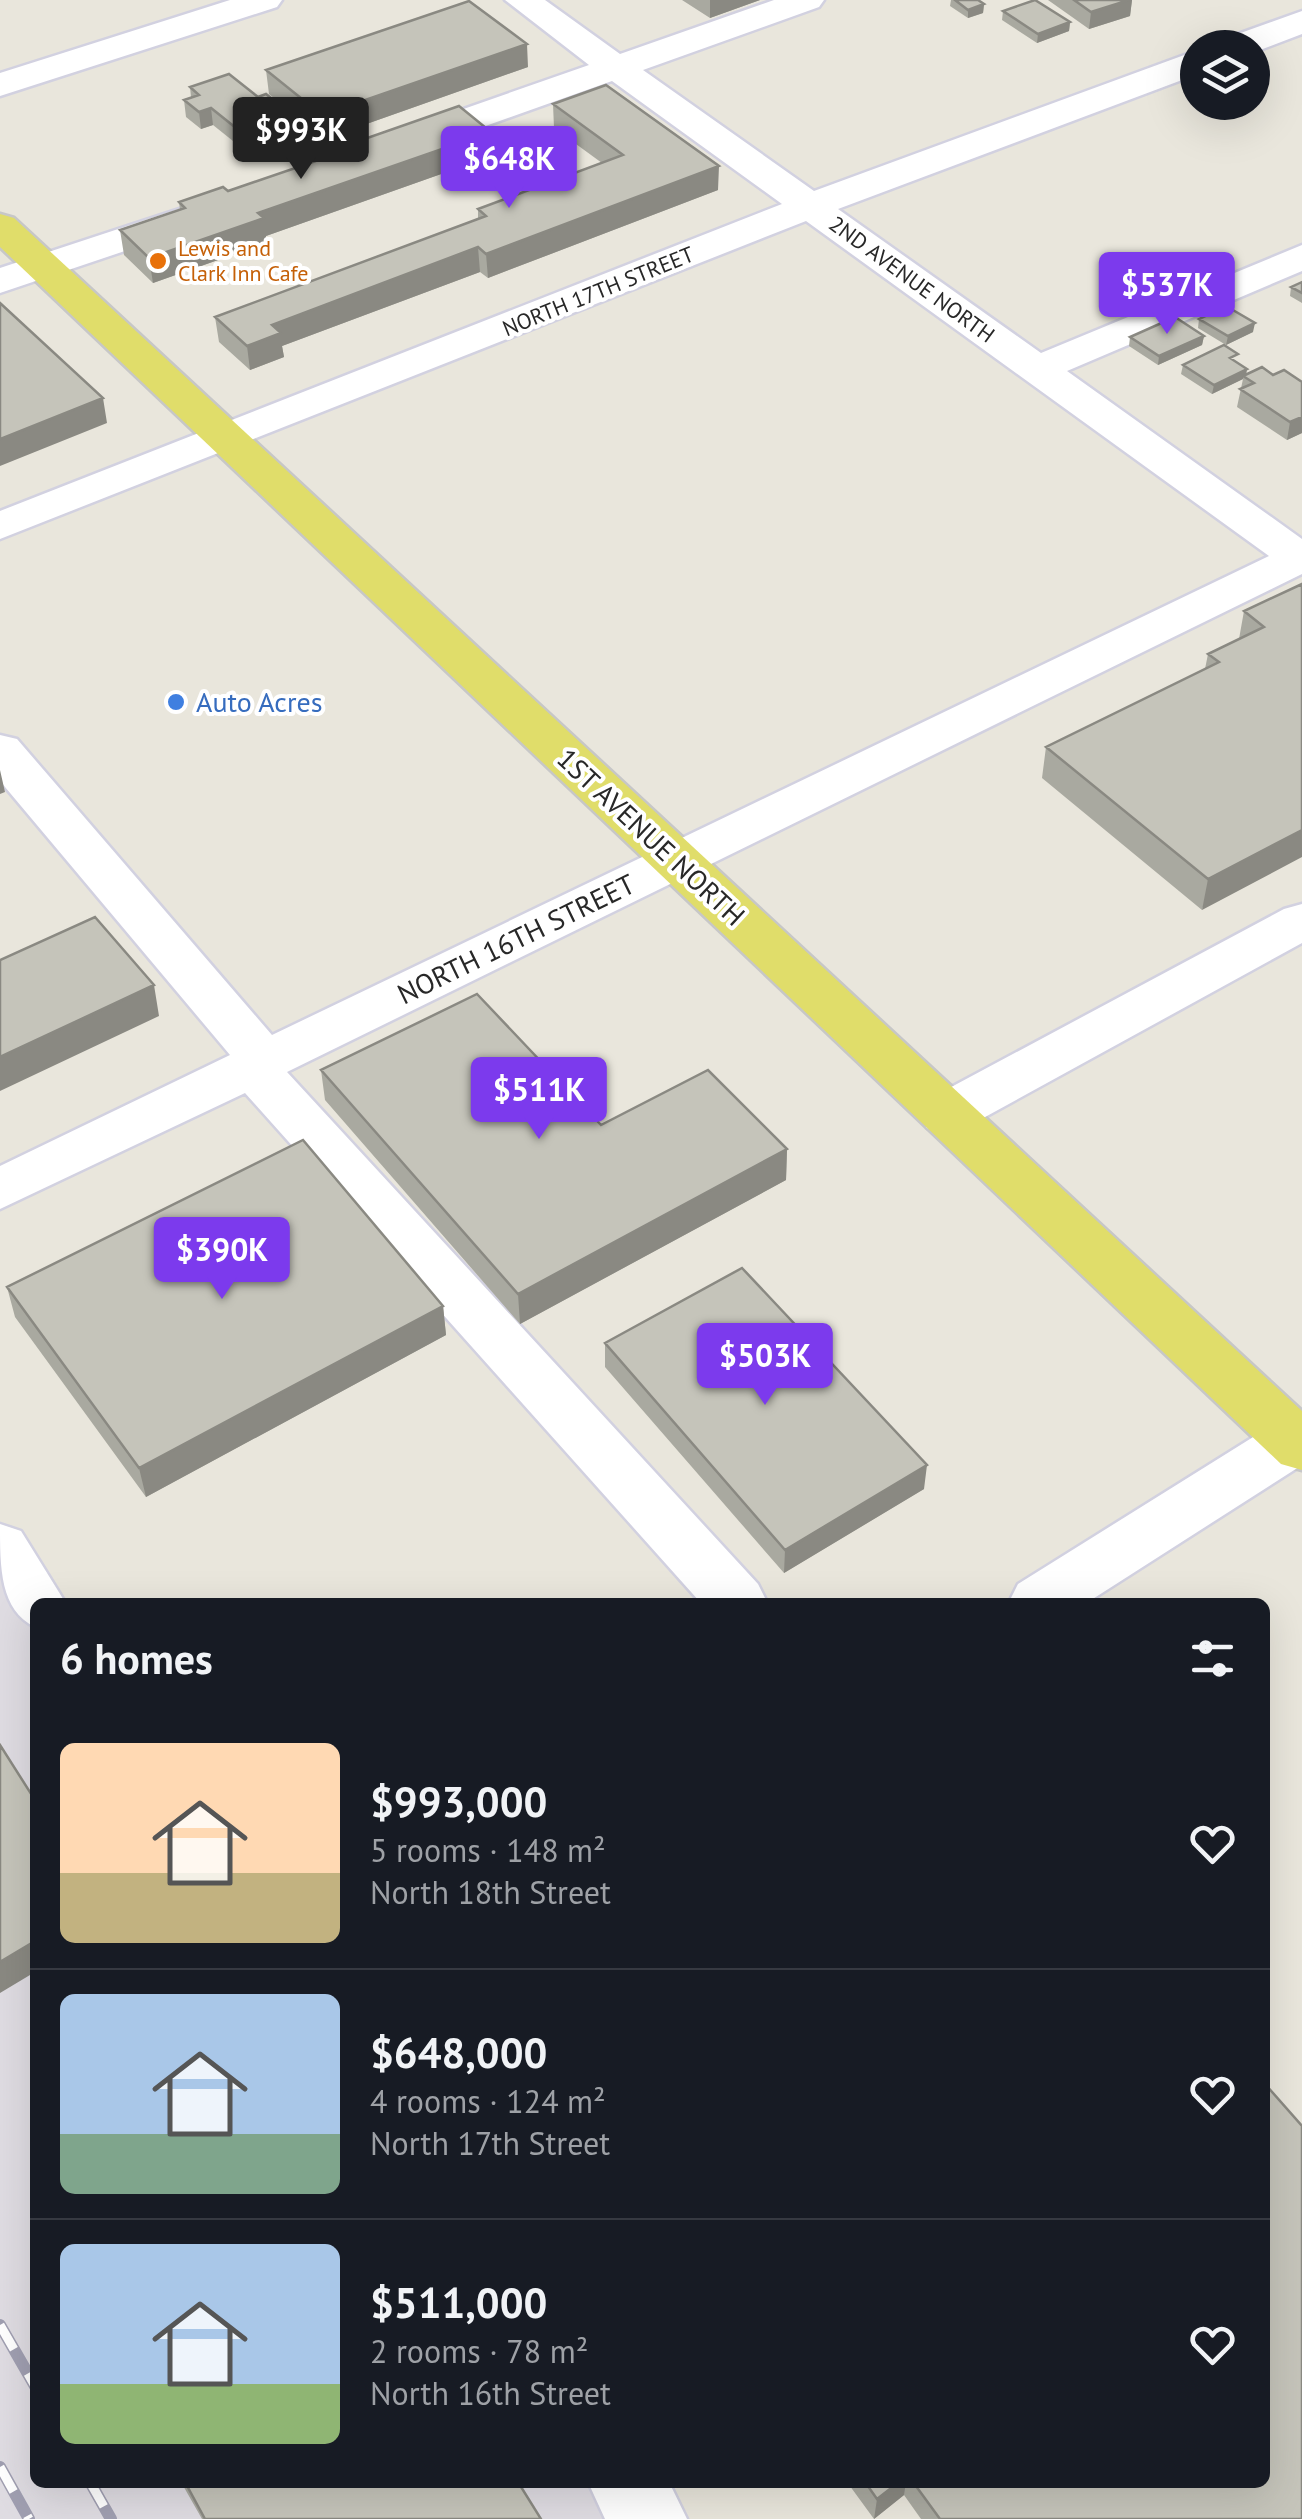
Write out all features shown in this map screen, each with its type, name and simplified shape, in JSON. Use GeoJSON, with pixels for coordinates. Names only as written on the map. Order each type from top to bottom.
{"type":"FeatureCollection","features":[{"type":"Feature","properties":{"kind":"main road","name":"1ST AVENUE NORTH"},"geometry":{"type":"LineString","coordinates":[[0,226],[21,274],[227,439],[1299,1440]]}},
{"type":"Feature","properties":{"kind":"street"},"geometry":{"type":"LineString","coordinates":[[0,85],[265,0]]}},
{"type":"Feature","properties":{"kind":"street","name":"2ND AVENUE NORTH"},"geometry":{"type":"LineString","coordinates":[[522,0],[1302,558]]}},
{"type":"Feature","properties":{"kind":"street"},"geometry":{"type":"LineString","coordinates":[[374,153],[807,0]]}},
{"type":"Feature","properties":{"kind":"street"},"geometry":{"type":"LineString","coordinates":[[1293,0],[1302,5]]}},
{"type":"Feature","properties":{"kind":"street"},"geometry":{"type":"LineString","coordinates":[[1270,34],[1302,22]]}},
{"type":"Feature","properties":{"kind":"street","name":"NORTH 17TH STREET"},"geometry":{"type":"LineString","coordinates":[[0,526],[810,206],[1180,68]]}},
{"type":"Feature","properties":{"kind":"street"},"geometry":{"type":"LineString","coordinates":[[21,274],[226,204]]}},
{"type":"Feature","properties":{"kind":"street"},"geometry":{"type":"LineString","coordinates":[[1037,368],[1302,256]]}},
{"type":"Feature","properties":{"kind":"street","name":"NORTH 16TH STREET"},"geometry":{"type":"LineString","coordinates":[[0,1189],[1302,558]]}},
{"type":"Feature","properties":{"kind":"street"},"geometry":{"type":"LineString","coordinates":[[0,750],[258,1064],[734,1598]]}},
{"type":"Feature","properties":{"kind":"street"},"geometry":{"type":"LineString","coordinates":[[946,1114],[1302,922]]}},
{"type":"Feature","properties":{"kind":"street"},"geometry":{"type":"LineString","coordinates":[[1045,1598],[1299,1440]]}},
{"type":"Feature","properties":{"kind":"street"},"geometry":{"type":"LineString","coordinates":[[0,1550],[33,1598]]}},
{"type":"Feature","properties":{"kind":"street"},"geometry":{"type":"LineString","coordinates":[[629,2488],[649,2519]]}},
{"type":"Feature","properties":{"kind":"shaded area"},"geometry":{"type":"Polygon","coordinates":[[[0,1533],[43,1598],[30,1598],[30,2488],[630,2488],[651,2519],[0,2519],[0,1533]]]}},
{"type":"Feature","properties":{"kind":"building"},"geometry":{"type":"Polygon","coordinates":[[[955,0],[978,0],[984,4],[968,10],[955,0]]]}},
{"type":"Feature","properties":{"kind":"building"},"geometry":{"type":"Polygon","coordinates":[[[1035,0],[1070,22],[1038,34],[1003,11],[1035,0]]]}},
{"type":"Feature","properties":{"kind":"building"},"geometry":{"type":"Polygon","coordinates":[[[1074,0],[1129,0],[1091,12],[1074,0]]]}},
{"type":"Feature","properties":{"kind":"building"},"geometry":{"type":"Polygon","coordinates":[[[469,1],[527,44],[322,115],[266,70],[469,1]]]}},
{"type":"Feature","properties":{"kind":"building"},"geometry":{"type":"Polygon","coordinates":[[[229,74],[258,97],[266,94],[296,118],[246,136],[211,108],[199,112],[184,100],[199,95],[190,87],[229,74]]]}},
{"type":"Feature","properties":{"kind":"building"},"geometry":{"type":"Polygon","coordinates":[[[606,85],[719,166],[486,254],[478,247],[272,325],[281,333],[247,346],[215,317],[486,216],[478,209],[623,155],[553,104],[606,85]]]}},
{"type":"Feature","properties":{"kind":"building"},"geometry":{"type":"Polygon","coordinates":[[[459,106],[491,132],[258,213],[264,218],[149,258],[120,230],[185,208],[179,202],[223,187],[228,191],[354,148],[350,144],[459,106]]]}},
{"type":"Feature","properties":{"kind":"building"},"geometry":{"type":"Polygon","coordinates":[[[0,303],[103,398],[0,439],[0,303]]]}},
{"type":"Feature","properties":{"kind":"building"},"geometry":{"type":"Polygon","coordinates":[[[1226,306],[1255,323],[1228,336],[1199,319],[1226,306]]]}},
{"type":"Feature","properties":{"kind":"building"},"geometry":{"type":"Polygon","coordinates":[[[1175,317],[1204,336],[1159,356],[1130,337],[1175,317]]]}},
{"type":"Feature","properties":{"kind":"building"},"geometry":{"type":"Polygon","coordinates":[[[1224,345],[1238,354],[1230,358],[1247,369],[1214,385],[1183,365],[1224,345]]]}},
{"type":"Feature","properties":{"kind":"building"},"geometry":{"type":"Polygon","coordinates":[[[1262,367],[1273,375],[1284,370],[1302,382],[1302,417],[1290,422],[1240,389],[1254,383],[1243,376],[1262,367]]]}},
{"type":"Feature","properties":{"kind":"building"},"geometry":{"type":"Polygon","coordinates":[[[1302,584],[1302,830],[1208,879],[1046,747],[1219,662],[1208,654],[1264,627],[1244,611],[1302,584]]]}},
{"type":"Feature","properties":{"kind":"building"},"geometry":{"type":"Polygon","coordinates":[[[95,917],[154,985],[0,1057],[0,960],[95,917]]]}},
{"type":"Feature","properties":{"kind":"building"},"geometry":{"type":"Polygon","coordinates":[[[477,994],[601,1125],[708,1070],[787,1149],[518,1294],[321,1070],[477,994]]]}},
{"type":"Feature","properties":{"kind":"building"},"geometry":{"type":"Polygon","coordinates":[[[303,1140],[443,1306],[139,1468],[7,1287],[303,1140]]]}},
{"type":"Feature","properties":{"kind":"building"},"geometry":{"type":"Polygon","coordinates":[[[742,1268],[927,1465],[785,1550],[605,1343],[742,1268]]]}},
{"type":"Feature","properties":{"kind":"building"},"geometry":{"type":"Polygon","coordinates":[[[0,1745],[30,1792],[30,1944],[0,1962],[0,1745]]]}},
{"type":"Feature","properties":{"kind":"building"},"geometry":{"type":"Polygon","coordinates":[[[1270,2090],[1302,2126],[1302,2519],[940,2519],[917,2488],[1270,2488],[1270,2090]]]}},
{"type":"Feature","properties":{"kind":"building"},"geometry":{"type":"Polygon","coordinates":[[[188,2488],[522,2488],[541,2519],[205,2519],[188,2488]]]}},
{"type":"Feature","properties":{"kind":"building"},"geometry":{"type":"Polygon","coordinates":[[[869,2488],[891,2488],[877,2499],[869,2488]]]}},
{"type":"Feature","properties":{"kind":"railway"},"geometry":{"type":"LineString","coordinates":[[0,2325],[30,2377]]}},
{"type":"Feature","properties":{"kind":"railway"},"geometry":{"type":"LineString","coordinates":[[0,2467],[29,2519]]}},
{"type":"Feature","properties":{"kind":"railway"},"geometry":{"type":"LineString","coordinates":[[93,2488],[111,2519]]}},
{"type":"Feature","properties":{"kind":"place","name":"Lewis and Clark Inn Cafe"},"geometry":{"type":"Point","coordinates":[158,261]}},
{"type":"Feature","properties":{"kind":"place","name":"Auto Acres"},"geometry":{"type":"Point","coordinates":[176,702]}}]}
